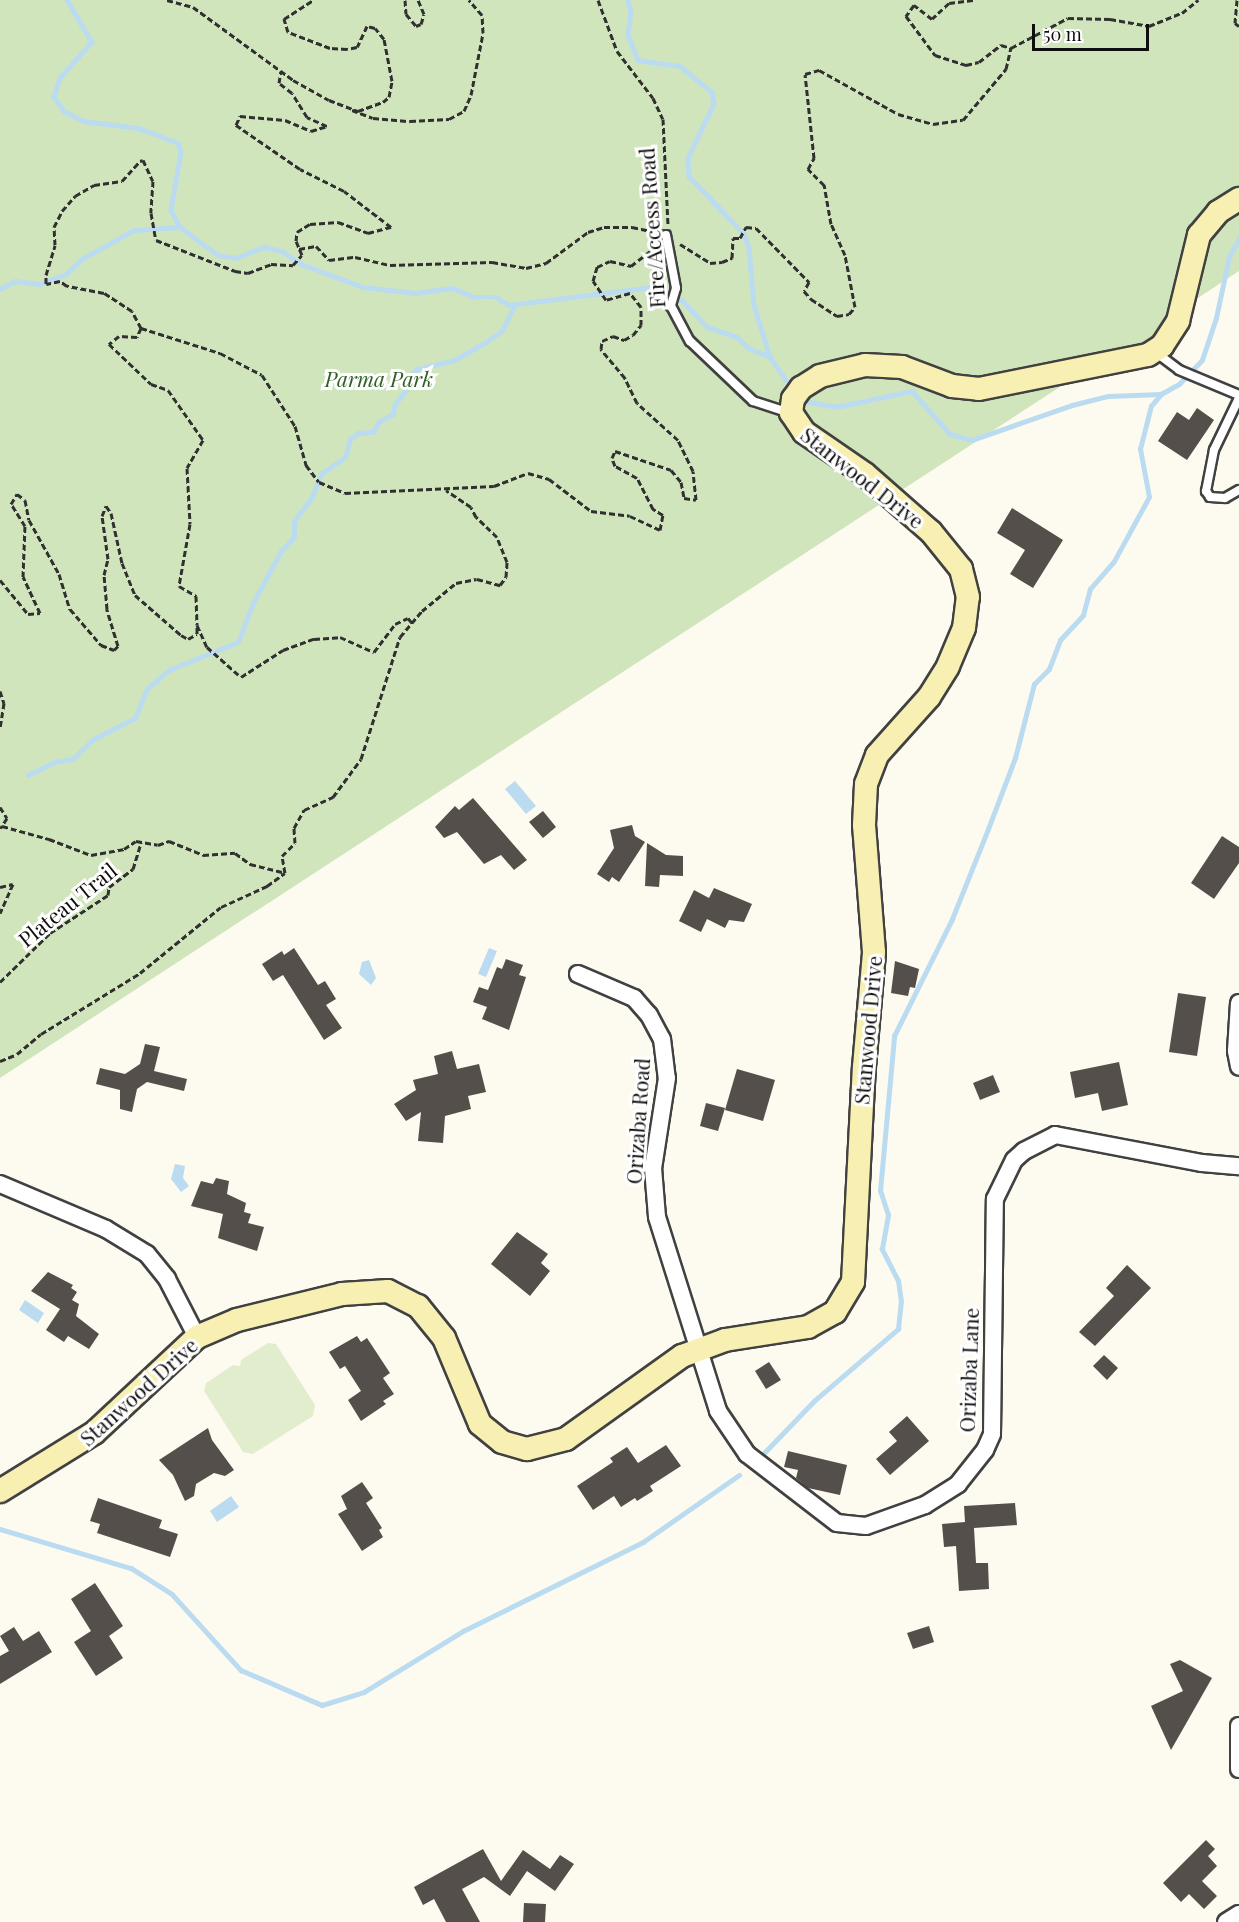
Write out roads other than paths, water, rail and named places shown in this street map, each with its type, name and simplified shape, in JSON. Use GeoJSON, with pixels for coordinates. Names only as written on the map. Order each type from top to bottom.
{"type":"FeatureCollection","features":[{"type":"Feature","properties":{"kind":"main road","name":"Stanwood Drive"},"geometry":{"type":"LineString","coordinates":[[0,1491],[94,1433],[196,1337],[237,1320],[342,1294],[375,1290],[397,1294],[418,1306],[437,1327],[480,1424],[502,1442],[527,1449],[566,1439],[664,1367],[701,1348],[808,1327],[835,1312],[850,1290],[874,952],[864,825],[866,784],[877,754],[929,697],[948,666],[968,608],[967,587],[961,569],[931,532],[865,474],[804,432],[791,413],[793,399],[801,387],[847,368],[902,367],[952,386],[979,389],[1161,358],[1178,321],[1199,235],[1218,212],[1239,199]]}},
{"type":"Feature","properties":{"kind":"street","name":"Orizaba Road"},"geometry":{"type":"LineString","coordinates":[[578,974],[634,998],[650,1015],[662,1039],[667,1078],[654,1149],[653,1184],[666,1253],[701,1348]]}},
{"type":"Feature","properties":{"kind":"street"},"geometry":{"type":"LineString","coordinates":[[1239,1003],[1236,1051],[1239,1067]]}},
{"type":"Feature","properties":{"kind":"street","name":"Orizaba Lane"},"geometry":{"type":"LineString","coordinates":[[701,1348],[713,1399],[747,1454],[824,1517],[844,1525],[866,1526],[941,1497],[973,1468],[992,1434],[995,1199],[1014,1160],[1055,1135],[1202,1163],[1239,1166]]}},
{"type":"Feature","properties":{"kind":"street"},"geometry":{"type":"LineString","coordinates":[[0,1184],[106,1229],[147,1254],[167,1279],[196,1337]]}},
{"type":"Feature","properties":{"kind":"street"},"geometry":{"type":"LineString","coordinates":[[1239,1726],[1239,1769]]}},
{"type":"Feature","properties":{"kind":"street"},"geometry":{"type":"LineString","coordinates":[[1226,1922],[1239,1914]]}},
{"type":"Feature","properties":{"kind":"lane","name":"Fire/Access Road"},"geometry":{"type":"LineString","coordinates":[[666,235],[676,288],[671,301],[686,336],[720,373],[753,401],[791,413]]}},
{"type":"Feature","properties":{"kind":"lane"},"geometry":{"type":"LineString","coordinates":[[1161,358],[1202,381],[1239,396],[1214,450],[1206,490],[1210,497],[1225,498],[1239,490]]}},
{"type":"Feature","properties":{"kind":"water"},"geometry":{"type":"Polygon","coordinates":[[[515,781],[536,806],[526,814],[505,789],[515,781]]]}},
{"type":"Feature","properties":{"kind":"water"},"geometry":{"type":"Polygon","coordinates":[[[489,948],[497,951],[486,977],[478,974],[489,948]]]}},
{"type":"Feature","properties":{"kind":"water"},"geometry":{"type":"Polygon","coordinates":[[[369,960],[376,978],[371,985],[359,974],[362,962],[369,960]]]}},
{"type":"Feature","properties":{"kind":"water"},"geometry":{"type":"Polygon","coordinates":[[[175,1164],[185,1166],[183,1178],[189,1186],[181,1192],[171,1179],[175,1164]]]}},
{"type":"Feature","properties":{"kind":"water"},"geometry":{"type":"Polygon","coordinates":[[[25,1300],[44,1313],[38,1323],[19,1310],[25,1300]]]}},
{"type":"Feature","properties":{"kind":"water"},"geometry":{"type":"Polygon","coordinates":[[[231,1496],[239,1507],[217,1522],[210,1511],[231,1496]]]}},
{"type":"Feature","properties":{"kind":"waterway"},"geometry":{"type":"LineString","coordinates":[[67,0],[92,42],[60,78],[54,97],[64,111],[84,121],[139,128],[178,143],[181,152],[171,210],[180,227],[218,255],[236,258],[263,247],[282,251],[301,264],[363,287],[415,293],[452,288],[474,297],[496,297],[509,305],[651,287],[682,300],[707,327],[737,337],[749,348],[770,357],[786,380]]}},
{"type":"Feature","properties":{"kind":"waterway"},"geometry":{"type":"LineString","coordinates":[[628,0],[631,13],[628,35],[638,60],[680,66],[712,92],[714,104],[688,158],[689,176],[744,234],[749,248],[754,305],[770,357]]}},
{"type":"Feature","properties":{"kind":"waterway"},"geometry":{"type":"LineString","coordinates":[[0,289],[15,281],[39,284],[65,275],[82,259],[134,230],[180,227]]}},
{"type":"Feature","properties":{"kind":"waterway"},"geometry":{"type":"LineString","coordinates":[[809,402],[836,407],[912,391],[950,434],[972,440],[1072,405],[1108,396],[1161,394],[1179,384],[1202,360],[1216,318],[1229,257],[1239,238]]}},
{"type":"Feature","properties":{"kind":"waterway"},"geometry":{"type":"LineString","coordinates":[[28,775],[55,762],[73,759],[92,740],[135,718],[147,689],[169,670],[238,642],[253,603],[281,551],[294,537],[294,521],[312,497],[321,474],[345,457],[350,439],[358,433],[373,432],[379,422],[393,414],[395,404],[413,382],[412,374],[417,369],[453,361],[486,342],[502,331],[514,306]]}},
{"type":"Feature","properties":{"kind":"waterway"},"geometry":{"type":"LineString","coordinates":[[763,1454],[814,1401],[898,1329],[901,1302],[898,1281],[882,1249],[888,1215],[880,1191],[894,1036],[952,919],[988,829],[1015,758],[1034,684],[1049,669],[1060,640],[1083,615],[1090,589],[1113,563],[1149,497],[1140,449],[1151,406],[1161,394]]}},
{"type":"Feature","properties":{"kind":"waterway"},"geometry":{"type":"LineString","coordinates":[[0,1529],[131,1568],[172,1594],[241,1670],[322,1705],[364,1692],[463,1631],[643,1542],[739,1475]]}},
{"type":"Feature","properties":{"kind":"park label","name":"Parma Park"},"geometry":{"type":"Point","coordinates":[379,378]}}]}
